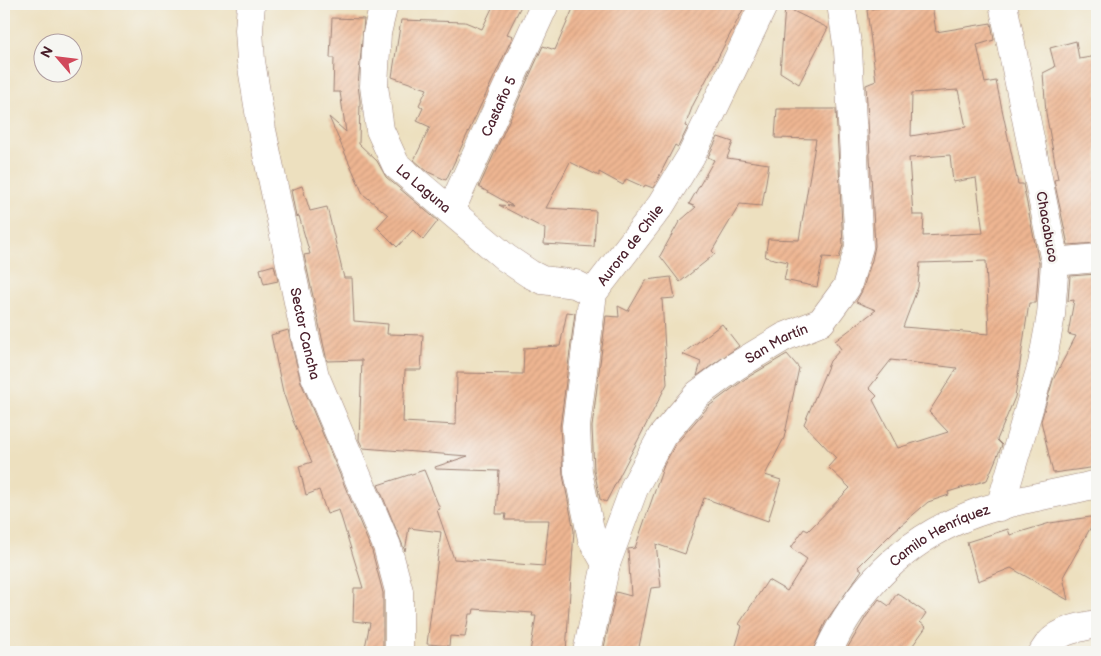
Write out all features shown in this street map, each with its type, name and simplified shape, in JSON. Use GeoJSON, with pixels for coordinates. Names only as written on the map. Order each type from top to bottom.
{"type":"FeatureCollection","features":[{"type":"Feature","properties":{"kind":"street","name":"Sector Cancha"},"geometry":{"type":"LineString","coordinates":[[251,4],[249,30],[251,61],[262,130],[306,340],[315,376],[387,546],[399,591],[399,652]]}},
{"type":"Feature","properties":{"kind":"street","name":"La Laguna"},"geometry":{"type":"LineString","coordinates":[[384,4],[377,33],[374,86],[380,130],[396,165],[506,258],[530,274],[542,280],[576,284],[593,293]]}},
{"type":"Feature","properties":{"kind":"street","name":"Castaño 5"},"geometry":{"type":"LineString","coordinates":[[450,210],[545,4]]}},
{"type":"Feature","properties":{"kind":"street","name":"Aurora de Chile"},"geometry":{"type":"LineString","coordinates":[[606,564],[592,539],[578,472],[576,426],[593,293],[661,206],[686,165],[764,4]]}},
{"type":"Feature","properties":{"kind":"street","name":"San Martín"},"geometry":{"type":"LineString","coordinates":[[587,652],[606,564],[635,486],[662,436],[698,394],[736,366],[784,337],[821,322],[847,288],[859,247],[848,50],[841,4]]}},
{"type":"Feature","properties":{"kind":"street","name":"Chacabuco"},"geometry":{"type":"LineString","coordinates":[[1000,507],[1042,364],[1051,315],[1056,262],[1003,4]]}},
{"type":"Feature","properties":{"kind":"street"},"geometry":{"type":"LineString","coordinates":[[1056,262],[1097,258]]}},
{"type":"Feature","properties":{"kind":"street","name":"Camilo Henríquez"},"geometry":{"type":"LineString","coordinates":[[828,652],[840,626],[857,600],[877,576],[898,557],[945,526],[969,515],[1097,484]]}},
{"type":"Feature","properties":{"kind":"street"},"geometry":{"type":"LineString","coordinates":[[1043,652],[1054,638],[1064,632],[1097,624]]}},
{"type":"Feature","properties":{"kind":"building"},"geometry":{"type":"Polygon","coordinates":[[[494,4],[522,4],[507,34],[513,36],[446,180],[428,172],[414,160],[430,127],[417,121],[423,108],[419,105],[427,89],[392,77],[401,20],[465,22],[482,29],[494,4]]]}},
{"type":"Feature","properties":{"kind":"building"},"geometry":{"type":"Polygon","coordinates":[[[575,4],[746,4],[693,105],[685,126],[688,127],[678,147],[675,145],[653,188],[645,185],[644,187],[626,179],[623,185],[599,172],[599,176],[570,162],[546,208],[596,211],[594,247],[544,244],[545,229],[499,205],[513,206],[479,187],[543,46],[555,50],[575,4]]]}},
{"type":"Feature","properties":{"kind":"building"},"geometry":{"type":"Polygon","coordinates":[[[896,4],[932,4],[936,32],[991,23],[994,40],[977,45],[985,83],[996,81],[1018,184],[1023,184],[1039,263],[1036,303],[1029,303],[1015,397],[997,440],[1002,445],[987,480],[948,492],[949,495],[928,502],[893,532],[858,567],[862,570],[826,621],[812,652],[734,652],[742,626],[739,624],[768,580],[787,591],[807,559],[791,548],[804,529],[808,531],[850,488],[828,467],[836,458],[804,424],[830,361],[841,349],[835,341],[876,310],[856,302],[862,291],[875,246],[866,85],[876,81],[867,10],[896,4]],[[958,90],[912,93],[911,136],[966,127],[958,90]],[[950,155],[909,158],[913,215],[924,215],[923,236],[983,233],[976,178],[953,182],[950,155]],[[986,261],[920,263],[918,287],[903,327],[989,334],[986,261]],[[891,360],[869,388],[877,396],[873,400],[898,448],[948,432],[929,412],[957,368],[891,360]]]}},
{"type":"Feature","properties":{"kind":"building"},"geometry":{"type":"Polygon","coordinates":[[[785,7],[828,28],[799,84],[780,72],[785,7]]]}},
{"type":"Feature","properties":{"kind":"building"},"geometry":{"type":"Polygon","coordinates":[[[332,18],[364,19],[358,85],[360,101],[359,144],[377,161],[386,177],[438,221],[423,240],[413,230],[397,247],[377,227],[388,215],[363,194],[329,117],[346,132],[340,92],[333,92],[334,58],[330,58],[332,18]]]}},
{"type":"Feature","properties":{"kind":"building"},"geometry":{"type":"Polygon","coordinates":[[[1076,41],[1079,59],[1097,56],[1097,243],[1068,245],[1054,180],[1058,179],[1046,113],[1043,73],[1055,67],[1050,48],[1076,41]]]}},
{"type":"Feature","properties":{"kind":"building"},"geometry":{"type":"Polygon","coordinates":[[[777,109],[836,109],[843,245],[839,258],[823,257],[817,287],[784,280],[788,262],[765,257],[768,239],[799,240],[816,139],[775,138],[777,109]]]}},
{"type":"Feature","properties":{"kind":"building"},"geometry":{"type":"Polygon","coordinates":[[[718,137],[733,142],[727,158],[769,164],[762,206],[740,204],[712,251],[715,254],[680,282],[660,256],[679,222],[696,207],[689,204],[714,160],[708,157],[718,137]]]}},
{"type":"Feature","properties":{"kind":"building"},"geometry":{"type":"Polygon","coordinates":[[[302,186],[310,211],[327,207],[344,278],[352,278],[354,321],[388,324],[387,334],[423,335],[421,370],[405,370],[403,422],[456,425],[457,373],[523,374],[524,348],[560,346],[567,312],[575,313],[560,427],[563,475],[574,531],[566,652],[530,652],[536,616],[532,616],[533,613],[474,609],[473,614],[469,614],[465,637],[450,636],[449,646],[427,644],[441,532],[409,528],[405,551],[378,485],[424,470],[440,509],[437,510],[454,559],[544,566],[549,520],[505,520],[506,514],[496,514],[499,471],[436,469],[435,467],[468,456],[363,448],[359,440],[362,360],[327,361],[304,255],[310,254],[299,216],[296,217],[291,190],[302,186]]]}},
{"type":"Feature","properties":{"kind":"building"},"geometry":{"type":"Polygon","coordinates":[[[274,265],[278,281],[264,284],[260,269],[274,265]]]}},
{"type":"Feature","properties":{"kind":"building"},"geometry":{"type":"Polygon","coordinates":[[[1097,274],[1097,467],[1053,473],[1041,421],[1053,380],[1076,336],[1068,334],[1074,300],[1068,301],[1070,276],[1097,274]]]}},
{"type":"Feature","properties":{"kind":"building"},"geometry":{"type":"Polygon","coordinates":[[[671,277],[675,298],[662,299],[667,384],[606,502],[600,499],[594,470],[592,427],[606,316],[619,317],[618,306],[628,311],[646,280],[671,277]]]}},
{"type":"Feature","properties":{"kind":"building"},"geometry":{"type":"Polygon","coordinates":[[[722,324],[739,346],[697,376],[701,362],[682,354],[722,324]]]}},
{"type":"Feature","properties":{"kind":"building"},"geometry":{"type":"Polygon","coordinates":[[[288,330],[301,382],[372,551],[383,593],[383,652],[364,652],[370,623],[353,621],[354,588],[363,588],[339,510],[327,514],[319,490],[306,495],[299,466],[312,462],[293,421],[283,392],[271,335],[288,330]]]}},
{"type":"Feature","properties":{"kind":"building"},"geometry":{"type":"Polygon","coordinates":[[[787,354],[799,368],[784,438],[765,475],[781,480],[768,521],[704,498],[685,554],[656,544],[661,587],[651,588],[638,652],[603,652],[616,592],[631,596],[628,549],[635,548],[664,465],[675,445],[709,406],[745,379],[787,354]]]}},
{"type":"Feature","properties":{"kind":"building"},"geometry":{"type":"Polygon","coordinates":[[[1097,516],[1063,577],[1068,600],[1011,568],[978,581],[967,542],[1008,529],[1010,535],[1050,523],[1097,516]]]}},
{"type":"Feature","properties":{"kind":"building"},"geometry":{"type":"Polygon","coordinates":[[[897,593],[926,613],[920,622],[926,627],[908,652],[845,652],[879,599],[889,606],[897,593]]]}}]}
